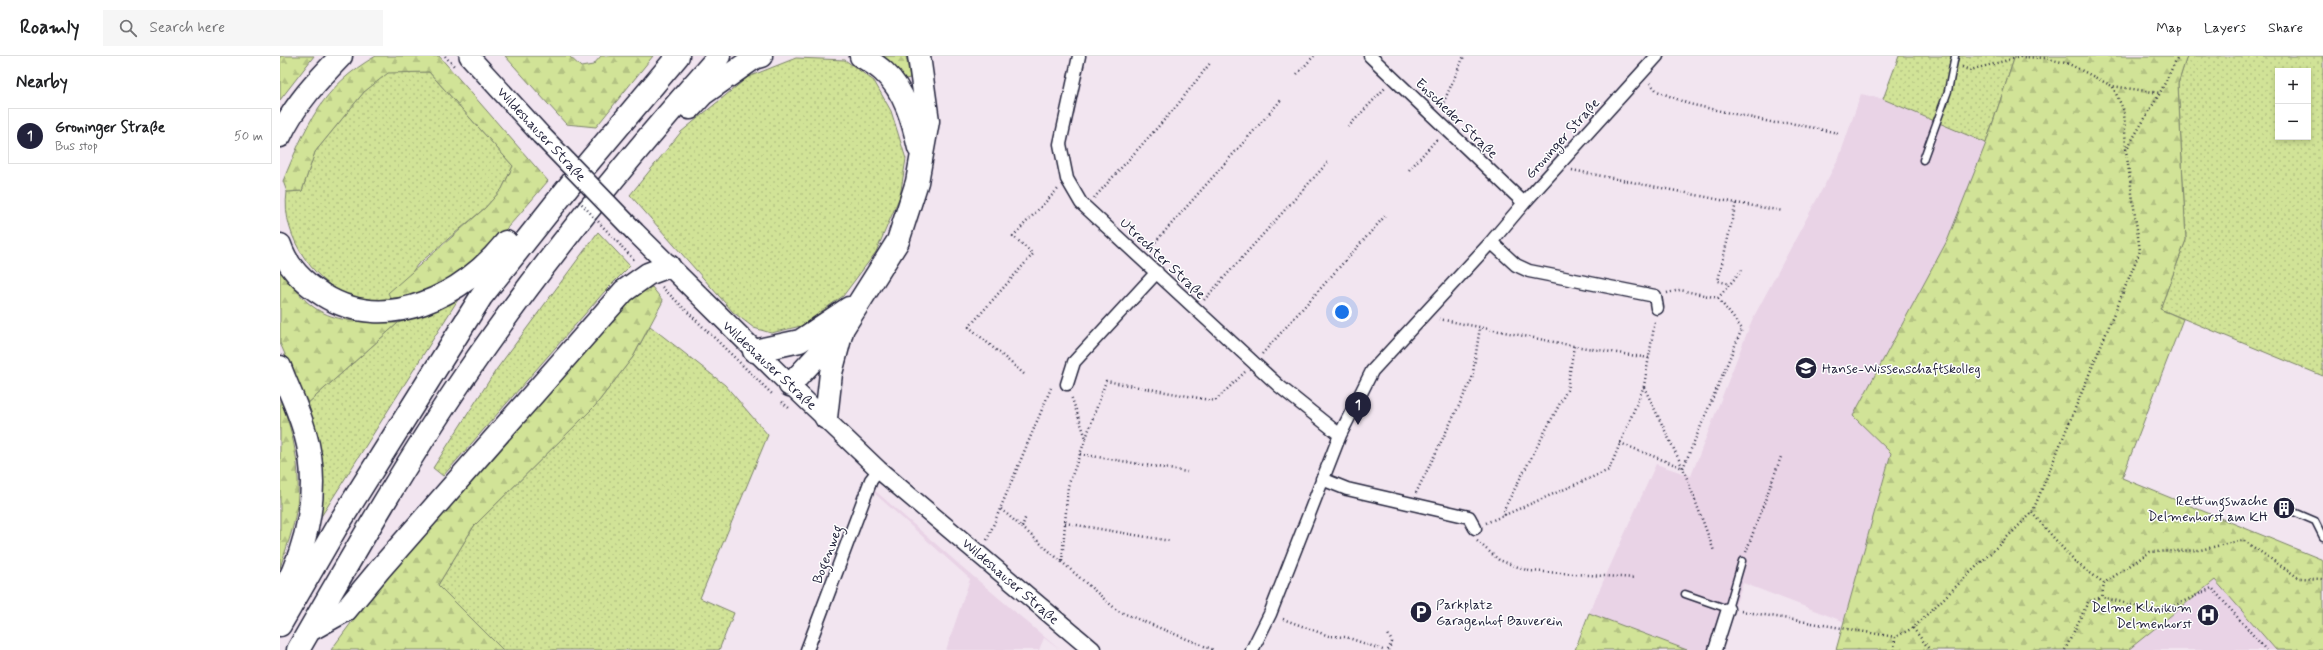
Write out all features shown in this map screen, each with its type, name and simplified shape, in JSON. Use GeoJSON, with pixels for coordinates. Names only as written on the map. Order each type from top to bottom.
{"type":"FeatureCollection","features":[{"type":"Feature","properties":{"kind":"highway"},"geometry":{"type":"LineString","coordinates":[[280,136],[286,122],[314,84],[341,56]]}},
{"type":"Feature","properties":{"kind":"highway"},"geometry":{"type":"LineString","coordinates":[[280,625],[336,528],[481,297],[578,175],[678,56]]}},
{"type":"Feature","properties":{"kind":"highway"},"geometry":{"type":"LineString","coordinates":[[298,650],[373,522],[463,378],[556,250],[646,138],[719,56]]}},
{"type":"Feature","properties":{"kind":"highway"},"geometry":{"type":"LineString","coordinates":[[646,138],[674,125],[703,94],[754,58],[761,56]]}},
{"type":"Feature","properties":{"kind":"highway"},"geometry":{"type":"LineString","coordinates":[[861,56],[885,73],[901,95],[913,121],[921,158]]}},
{"type":"Feature","properties":{"kind":"highway"},"geometry":{"type":"LineString","coordinates":[[790,384],[843,328],[858,302],[881,270],[898,241],[910,210],[928,121],[919,56]]}},
{"type":"Feature","properties":{"kind":"highway"},"geometry":{"type":"LineString","coordinates":[[280,245],[293,271],[306,284],[338,304],[356,310],[374,312],[411,307],[452,291],[472,278],[490,262],[543,197],[578,175]]}},
{"type":"Feature","properties":{"kind":"highway"},"geometry":{"type":"LineString","coordinates":[[310,630],[346,610],[380,569],[624,291],[648,274],[669,266]]}},
{"type":"Feature","properties":{"kind":"highway"},"geometry":{"type":"LineString","coordinates":[[754,351],[800,341],[858,302]]}},
{"type":"Feature","properties":{"kind":"highway"},"geometry":{"type":"LineString","coordinates":[[826,418],[831,373],[843,328]]}},
{"type":"Feature","properties":{"kind":"highway"},"geometry":{"type":"LineString","coordinates":[[280,367],[305,433],[311,465],[311,497],[308,526],[300,553],[280,597]]}},
{"type":"Feature","properties":{"kind":"main road","name":"Wildeshauser Straße"},"geometry":{"type":"LineString","coordinates":[[469,56],[541,135],[754,351],[879,470],[1092,650]]}},
{"type":"Feature","properties":{"kind":"street","name":"Utrechter Straße"},"geometry":{"type":"LineString","coordinates":[[1079,56],[1060,144],[1067,180],[1086,207],[1279,386],[1340,435]]}},
{"type":"Feature","properties":{"kind":"street","name":"Enscheder Straße"},"geometry":{"type":"LineString","coordinates":[[1370,56],[1524,203]]}},
{"type":"Feature","properties":{"kind":"street","name":"Groninger Straße"},"geometry":{"type":"LineString","coordinates":[[1252,650],[1270,614],[1340,435],[1372,371],[1491,242],[1524,203],[1657,56]]}},
{"type":"Feature","properties":{"kind":"street"},"geometry":{"type":"LineString","coordinates":[[1491,242],[1516,265],[1529,271],[1656,302]]}},
{"type":"Feature","properties":{"kind":"street"},"geometry":{"type":"LineString","coordinates":[[1067,384],[1074,362],[1157,272]]}},
{"type":"Feature","properties":{"kind":"street","name":"Bogenweg"},"geometry":{"type":"LineString","coordinates":[[807,650],[871,480],[879,470]]}},
{"type":"Feature","properties":{"kind":"street"},"geometry":{"type":"LineString","coordinates":[[1322,479],[1347,489],[1469,518],[1475,528]]}},
{"type":"Feature","properties":{"kind":"street"},"geometry":{"type":"LineString","coordinates":[[1715,650],[1728,609]]}},
{"type":"Feature","properties":{"kind":"lane"},"geometry":{"type":"LineString","coordinates":[[1923,160],[1948,91],[1955,56]]}},
{"type":"Feature","properties":{"kind":"lane"},"geometry":{"type":"LineString","coordinates":[[2294,512],[2315,521],[2323,537]]}},
{"type":"Feature","properties":{"kind":"lane"},"geometry":{"type":"LineString","coordinates":[[1685,594],[1728,609],[1742,562]]}},
{"type":"Feature","properties":{"kind":"path"},"geometry":{"type":"LineString","coordinates":[[1297,74],[1314,56]]}},
{"type":"Feature","properties":{"kind":"path"},"geometry":{"type":"LineString","coordinates":[[1437,119],[1464,56]]}},
{"type":"Feature","properties":{"kind":"path"},"geometry":{"type":"LineString","coordinates":[[2126,150],[2160,93],[2178,56]]}},
{"type":"Feature","properties":{"kind":"path"},"geometry":{"type":"LineString","coordinates":[[1954,64],[1970,70],[2020,57],[2045,58],[2069,64],[2112,86],[2160,93]]}},
{"type":"Feature","properties":{"kind":"path"},"geometry":{"type":"LineString","coordinates":[[1086,207],[1175,108],[1211,62]]}},
{"type":"Feature","properties":{"kind":"path"},"geometry":{"type":"LineString","coordinates":[[1641,74],[1657,91],[1689,104],[1775,123],[1790,122],[1838,133]]}},
{"type":"Feature","properties":{"kind":"path"},"geometry":{"type":"LineString","coordinates":[[1348,127],[1394,78]]}},
{"type":"Feature","properties":{"kind":"path"},"geometry":{"type":"LineString","coordinates":[[1728,609],[1895,637],[1913,628],[2032,513],[2140,251],[2126,150],[2124,111],[2112,86]]}},
{"type":"Feature","properties":{"kind":"path"},"geometry":{"type":"LineString","coordinates":[[1141,258],[1282,99]]}},
{"type":"Feature","properties":{"kind":"path"},"geometry":{"type":"LineString","coordinates":[[1409,170],[1446,129]]}},
{"type":"Feature","properties":{"kind":"path"},"geometry":{"type":"LineString","coordinates":[[1196,309],[1328,162]]}},
{"type":"Feature","properties":{"kind":"path"},"geometry":{"type":"LineString","coordinates":[[1558,165],[1736,203],[1783,211]]}},
{"type":"Feature","properties":{"kind":"path"},"geometry":{"type":"LineString","coordinates":[[1024,374],[968,327],[1033,254],[1014,236],[1067,180]]}},
{"type":"Feature","properties":{"kind":"path"},"geometry":{"type":"LineString","coordinates":[[1730,284],[1718,281],[1736,203]]}},
{"type":"Feature","properties":{"kind":"path"},"geometry":{"type":"LineString","coordinates":[[1062,562],[1068,486],[1106,381],[1216,401],[1254,363],[1385,216]]}},
{"type":"Feature","properties":{"kind":"path"},"geometry":{"type":"LineString","coordinates":[[1718,298],[1742,270]]}},
{"type":"Feature","properties":{"kind":"path"},"geometry":{"type":"LineString","coordinates":[[1635,578],[1529,571],[1499,560],[1473,538],[1475,528],[1609,470],[1644,386],[1656,302],[1680,290],[1718,298],[1742,329],[1683,468]]}},
{"type":"Feature","properties":{"kind":"path"},"geometry":{"type":"LineString","coordinates":[[1428,310],[1438,318],[1574,346],[1648,358]]}},
{"type":"Feature","properties":{"kind":"path"},"geometry":{"type":"LineString","coordinates":[[1411,504],[1472,379],[1480,327]]}},
{"type":"Feature","properties":{"kind":"path"},"geometry":{"type":"LineString","coordinates":[[1505,514],[1504,509],[1567,390],[1574,346]]}},
{"type":"Feature","properties":{"kind":"path"},"geometry":{"type":"LineString","coordinates":[[1067,384],[1086,438]]}},
{"type":"Feature","properties":{"kind":"path"},"geometry":{"type":"LineString","coordinates":[[1644,386],[1683,468],[1714,551]]}},
{"type":"Feature","properties":{"kind":"path"},"geometry":{"type":"LineString","coordinates":[[986,542],[1051,388]]}},
{"type":"Feature","properties":{"kind":"path"},"geometry":{"type":"LineString","coordinates":[[1620,444],[1683,468]]}},
{"type":"Feature","properties":{"kind":"path"},"geometry":{"type":"LineString","coordinates":[[1080,454],[1187,472]]}},
{"type":"Feature","properties":{"kind":"path"},"geometry":{"type":"LineString","coordinates":[[1742,562],[1781,457]]}},
{"type":"Feature","properties":{"kind":"path"},"geometry":{"type":"LineString","coordinates":[[1001,509],[1118,611],[1214,650]]}},
{"type":"Feature","properties":{"kind":"path"},"geometry":{"type":"LineString","coordinates":[[2032,513],[2076,562],[2104,583]]}},
{"type":"Feature","properties":{"kind":"path"},"geometry":{"type":"LineString","coordinates":[[1022,527],[1026,516]]}},
{"type":"Feature","properties":{"kind":"path"},"geometry":{"type":"LineString","coordinates":[[1065,523],[1170,541]]}},
{"type":"Feature","properties":{"kind":"path"},"geometry":{"type":"LineString","coordinates":[[2102,597],[2104,583],[2150,552],[2200,550],[2243,540],[2299,578],[2323,579]]}},
{"type":"Feature","properties":{"kind":"path"},"geometry":{"type":"LineString","coordinates":[[2065,650],[2088,602],[2102,597],[2151,610],[2176,605],[2212,588],[2266,650]]}},
{"type":"Feature","properties":{"kind":"path"},"geometry":{"type":"LineString","coordinates":[[1270,614],[1329,636],[1346,636],[1383,650]]}},
{"type":"Feature","properties":{"kind":"path"},"geometry":{"type":"LineString","coordinates":[[1913,628],[1930,650]]}},
{"type":"Feature","properties":{"kind":"path"},"geometry":{"type":"LineString","coordinates":[[1388,634],[1392,642],[1388,650]]}},
{"type":"Feature","properties":{"kind":"path"},"geometry":{"type":"LineString","coordinates":[[1894,650],[1895,637]]}},
{"type":"Feature","properties":{"kind":"shaded area","name":"Hanse-Wissenschaftskolleg"},"geometry":{"type":"Polygon","coordinates":[[[1861,94],[1883,99],[1986,143],[1948,239],[1845,622],[1743,583],[1720,650],[1687,650],[1589,613],[1656,464],[1691,476],[1752,320],[1839,158],[1861,94]]]}},
{"type":"Feature","properties":{"kind":"shaded area"},"geometry":{"type":"Polygon","coordinates":[[[872,488],[1060,650],[1044,638],[1039,650],[946,650],[970,579],[873,492],[815,650],[812,650],[872,488]]]}},
{"type":"Feature","properties":{"kind":"shaded area","name":"Delme Klinikum Delmenhorst"},"geometry":{"type":"Polygon","coordinates":[[[2215,580],[2276,650],[2128,650],[2215,580]]]}},
{"type":"Feature","properties":{"kind":"green space"},"geometry":{"type":"Polygon","coordinates":[[[280,56],[314,56],[280,100],[280,56]]]}},
{"type":"Feature","properties":{"kind":"green space"},"geometry":{"type":"Polygon","coordinates":[[[376,56],[439,56],[548,181],[498,237],[459,273],[437,287],[415,296],[392,301],[388,293],[485,208],[502,189],[513,166],[429,72],[388,73],[364,92],[315,152],[302,191],[287,192],[283,181],[308,125],[328,95],[357,68],[376,56]]]}},
{"type":"Feature","properties":{"kind":"green space"},"geometry":{"type":"Polygon","coordinates":[[[505,56],[569,56],[581,67],[593,65],[601,56],[653,56],[596,127],[566,124],[505,56]]]}},
{"type":"Feature","properties":{"kind":"green space"},"geometry":{"type":"Polygon","coordinates":[[[870,56],[906,56],[910,78],[901,80],[870,56]]]}},
{"type":"Feature","properties":{"kind":"green space"},"geometry":{"type":"Polygon","coordinates":[[[1899,56],[2015,56],[1986,143],[1883,99],[1899,56]]]}},
{"type":"Feature","properties":{"kind":"green space"},"geometry":{"type":"Polygon","coordinates":[[[2015,56],[2187,56],[2178,84],[2186,240],[2160,309],[2183,319],[2122,478],[2323,560],[2323,650],[2276,650],[2215,580],[2128,650],[1836,650],[1891,453],[1853,416],[1948,239],[1986,143],[2015,56]]]}},
{"type":"Feature","properties":{"kind":"green space"},"geometry":{"type":"Polygon","coordinates":[[[2187,56],[2323,56],[2323,376],[2160,309],[2186,240],[2178,84],[2187,56]]]}},
{"type":"Feature","properties":{"kind":"green space"},"geometry":{"type":"Polygon","coordinates":[[[796,58],[845,60],[874,81],[891,111],[906,159],[900,196],[876,252],[843,296],[801,326],[771,333],[754,328],[733,312],[630,195],[681,132],[748,77],[796,58]]]}},
{"type":"Feature","properties":{"kind":"green space"},"geometry":{"type":"Polygon","coordinates":[[[388,72],[429,72],[513,166],[502,189],[485,208],[417,265],[392,301],[368,302],[345,295],[331,286],[317,274],[306,260],[296,244],[290,227],[286,210],[287,192],[302,191],[315,152],[364,92],[388,72]]]}},
{"type":"Feature","properties":{"kind":"green space"},"geometry":{"type":"Polygon","coordinates":[[[598,232],[630,266],[605,291],[443,476],[433,468],[496,370],[598,232]]]}},
{"type":"Feature","properties":{"kind":"green space"},"geometry":{"type":"Polygon","coordinates":[[[280,262],[291,282],[302,297],[327,315],[359,321],[398,323],[307,404],[280,343],[280,262]]]}},
{"type":"Feature","properties":{"kind":"green space"},"geometry":{"type":"Polygon","coordinates":[[[652,287],[663,301],[633,357],[595,406],[474,526],[438,585],[503,650],[331,650],[374,592],[635,295],[652,287]]]}},
{"type":"Feature","properties":{"kind":"green space"},"geometry":{"type":"Polygon","coordinates":[[[459,298],[317,523],[321,491],[321,463],[316,435],[307,404],[398,323],[459,298]]]}},
{"type":"Feature","properties":{"kind":"green space"},"geometry":{"type":"Polygon","coordinates":[[[650,326],[725,385],[768,435],[700,598],[734,613],[719,650],[503,650],[438,585],[474,526],[595,406],[633,357],[650,326]]]}},
{"type":"Feature","properties":{"kind":"green space"},"geometry":{"type":"Polygon","coordinates":[[[280,399],[290,427],[298,472],[298,488],[294,523],[280,568],[280,399]]]}},
{"type":"Feature","properties":{"kind":"green space"},"geometry":{"type":"Polygon","coordinates":[[[1589,613],[1687,650],[1575,650],[1589,613]]]}},
{"type":"Feature","properties":{"kind":"place","name":"Hanse-Wissenschaftskolleg"},"geometry":{"type":"Point","coordinates":[1806,368]}},
{"type":"Feature","properties":{"kind":"place","name":"Groninger Straße"},"geometry":{"type":"Point","coordinates":[1358,425]}},
{"type":"Feature","properties":{"kind":"place","name":"Rettungswache Delmenhorst am KH"},"geometry":{"type":"Point","coordinates":[2284,508]}},
{"type":"Feature","properties":{"kind":"place","name":"Parkplatz Garagenhof Bauverein"},"geometry":{"type":"Point","coordinates":[1421,612]}},
{"type":"Feature","properties":{"kind":"place","name":"Delme Klinikum Delmenhorst"},"geometry":{"type":"Point","coordinates":[2208,615]}}]}
